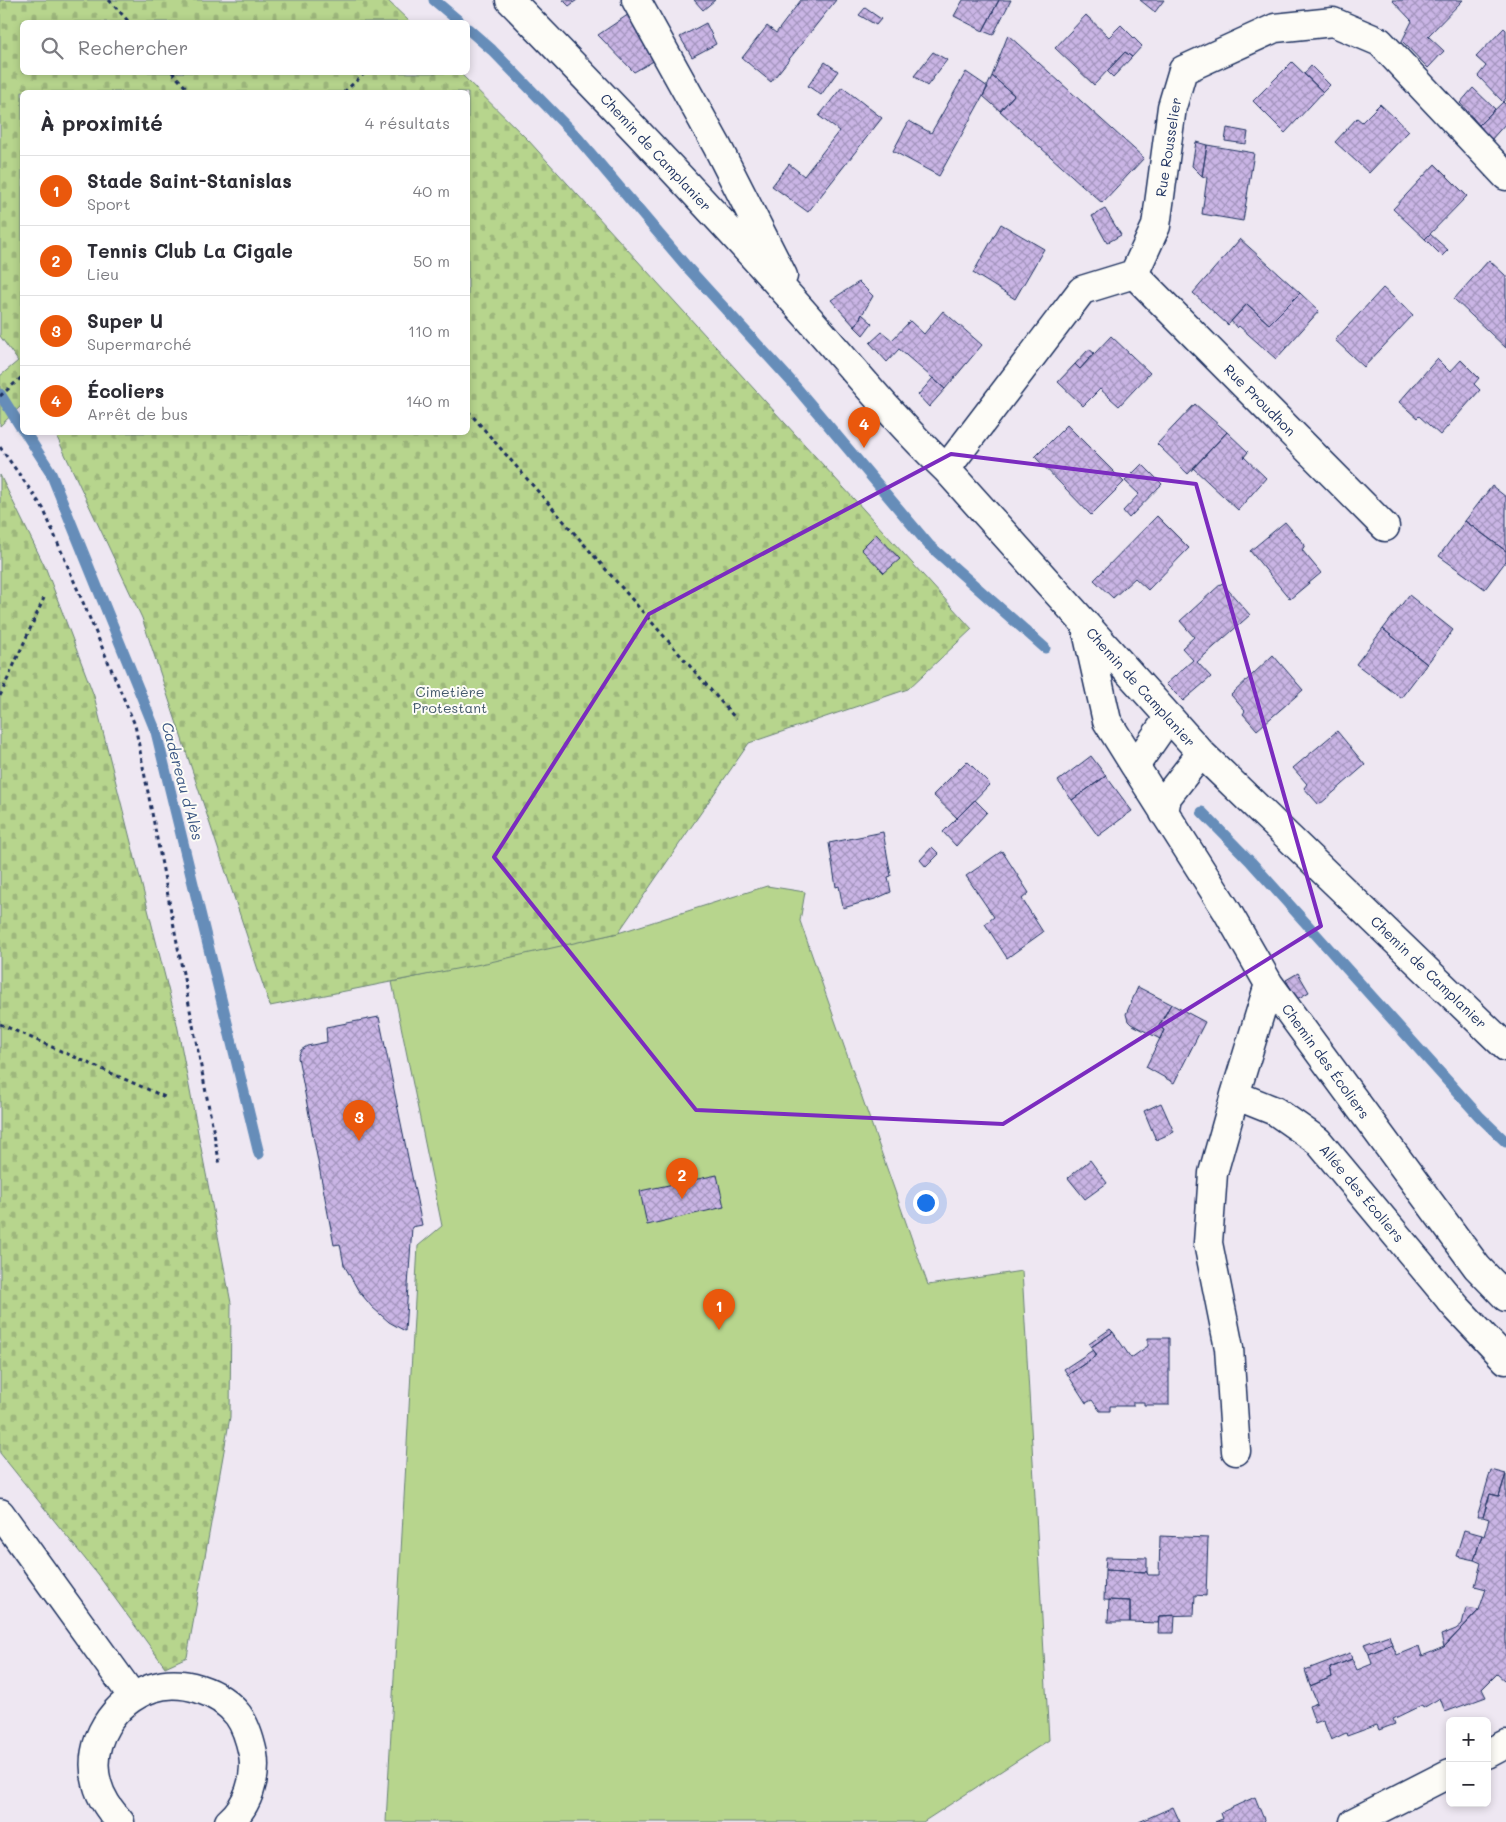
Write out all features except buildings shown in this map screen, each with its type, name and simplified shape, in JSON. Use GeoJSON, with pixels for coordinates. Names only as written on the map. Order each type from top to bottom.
{"type":"FeatureCollection","features":[{"type":"Feature","properties":{"kind":"street","name":"Chemin de Camplanier"},"geometry":{"type":"LineString","coordinates":[[510,0],[626,118],[798,306],[922,447],[946,469],[1085,626],[1203,755],[1506,1047]]}},
{"type":"Feature","properties":{"kind":"street","name":"Chemin de Camplanier"},"geometry":{"type":"LineString","coordinates":[[636,0],[717,146],[798,306]]}},
{"type":"Feature","properties":{"kind":"street","name":"Rue Rousselier"},"geometry":{"type":"LineString","coordinates":[[1134,274],[1156,226],[1172,108],[1183,70],[1275,28],[1332,22],[1380,42],[1506,176]]}},
{"type":"Feature","properties":{"kind":"street"},"geometry":{"type":"LineString","coordinates":[[946,469],[1082,290],[1134,274]]}},
{"type":"Feature","properties":{"kind":"street","name":"Rue Proudhon"},"geometry":{"type":"LineString","coordinates":[[1134,274],[1385,527]]}},
{"type":"Feature","properties":{"kind":"street","name":"Chemin des Écoliers"},"geometry":{"type":"LineString","coordinates":[[1085,626],[1107,721],[1227,911],[1269,984],[1477,1267],[1506,1297]]}},
{"type":"Feature","properties":{"kind":"street"},"geometry":{"type":"LineString","coordinates":[[1135,766],[1168,717]]}},
{"type":"Feature","properties":{"kind":"street"},"geometry":{"type":"LineString","coordinates":[[1164,813],[1167,797],[1195,761],[1203,755]]}},
{"type":"Feature","properties":{"kind":"street"},"geometry":{"type":"LineString","coordinates":[[1236,1451],[1229,1348],[1208,1243],[1213,1173],[1269,984]]}},
{"type":"Feature","properties":{"kind":"street","name":"Allée des Écoliers"},"geometry":{"type":"LineString","coordinates":[[1235,1095],[1275,1111],[1318,1141],[1457,1308],[1506,1360]]}},
{"type":"Feature","properties":{"kind":"street"},"geometry":{"type":"LineString","coordinates":[[0,1513],[133,1697]]}},
{"type":"Feature","properties":{"kind":"street"},"geometry":{"type":"LineString","coordinates":[[120,1822],[106,1806],[97,1783],[95,1758],[101,1734],[114,1713],[133,1697],[154,1687],[177,1685],[200,1688],[221,1700],[238,1715],[250,1738],[255,1763],[252,1784],[244,1804],[231,1821]]}},
{"type":"Feature","properties":{"kind":"street"},"geometry":{"type":"LineString","coordinates":[[1491,1752],[1506,1744]]}},
{"type":"Feature","properties":{"kind":"street"},"geometry":{"type":"LineString","coordinates":[[1354,1822],[1446,1775]]}},
{"type":"Feature","properties":{"kind":"path"},"geometry":{"type":"LineString","coordinates":[[109,0],[126,20]]}},
{"type":"Feature","properties":{"kind":"path"},"geometry":{"type":"LineString","coordinates":[[175,75],[188,90]]}},
{"type":"Feature","properties":{"kind":"path"},"geometry":{"type":"LineString","coordinates":[[346,90],[363,75]]}},
{"type":"Feature","properties":{"kind":"path"},"geometry":{"type":"LineString","coordinates":[[0,396],[20,379]]}},
{"type":"Feature","properties":{"kind":"path"},"geometry":{"type":"LineString","coordinates":[[470,413],[736,720]]}},
{"type":"Feature","properties":{"kind":"path"},"geometry":{"type":"LineString","coordinates":[[0,447],[43,508],[135,725],[220,1166]]}},
{"type":"Feature","properties":{"kind":"path"},"geometry":{"type":"LineString","coordinates":[[0,696],[44,598]]}},
{"type":"Feature","properties":{"kind":"path"},"geometry":{"type":"LineString","coordinates":[[0,1024],[165,1097]]}},
{"type":"Feature","properties":{"kind":"highlighted area"},"geometry":{"type":"Polygon","coordinates":[[[951,454],[1196,484],[1321,926],[1003,1124],[696,1110],[494,857],[649,614],[951,454]]]}},
{"type":"Feature","properties":{"kind":"green space","name":"Cimetière Protestant"},"geometry":{"type":"Polygon","coordinates":[[[0,0],[387,0],[408,20],[20,20],[20,75],[462,75],[528,140],[972,629],[908,689],[749,743],[618,933],[486,963],[270,1006],[142,618],[56,435],[470,435],[470,90],[20,90],[20,407],[0,426],[0,376],[18,361],[0,336],[0,0]]]}},
{"type":"Feature","properties":{"kind":"green space"},"geometry":{"type":"Polygon","coordinates":[[[0,475],[46,569],[94,696],[177,1024],[231,1303],[230,1417],[187,1657],[165,1667],[98,1575],[0,1453],[0,475]]]}},
{"type":"Feature","properties":{"kind":"green space"},"geometry":{"type":"Polygon","coordinates":[[[767,886],[805,892],[800,921],[928,1285],[1022,1271],[1049,1740],[923,1822],[386,1822],[418,1246],[442,1226],[392,982],[618,933],[767,886]]]}},
{"type":"Feature","properties":{"kind":"waterway"},"geometry":{"type":"LineString","coordinates":[[434,0],[458,20]]}},
{"type":"Feature","properties":{"kind":"waterway"},"geometry":{"type":"LineString","coordinates":[[470,31],[492,50],[576,136],[687,267],[790,380],[929,545],[1045,648]]}},
{"type":"Feature","properties":{"kind":"waterway","name":"Cadereau d'Alès"},"geometry":{"type":"LineString","coordinates":[[0,394],[20,426]]}},
{"type":"Feature","properties":{"kind":"waterway","name":"Cadereau d'Alès"},"geometry":{"type":"LineString","coordinates":[[27,435],[50,471],[156,732],[259,1154]]}},
{"type":"Feature","properties":{"kind":"waterway"},"geometry":{"type":"LineString","coordinates":[[1202,812],[1251,862],[1479,1116],[1506,1142]]}},
{"type":"Feature","properties":{"kind":"place","name":"Écoliers"},"geometry":{"type":"Point","coordinates":[864,448]}},
{"type":"Feature","properties":{"kind":"place","name":"Super U"},"geometry":{"type":"Point","coordinates":[359,1141]}},
{"type":"Feature","properties":{"kind":"place","name":"Tennis Club La Cigale"},"geometry":{"type":"Point","coordinates":[682,1199]}},
{"type":"Feature","properties":{"kind":"place","name":"Stade Saint-Stanislas"},"geometry":{"type":"Point","coordinates":[719,1330]}}]}
